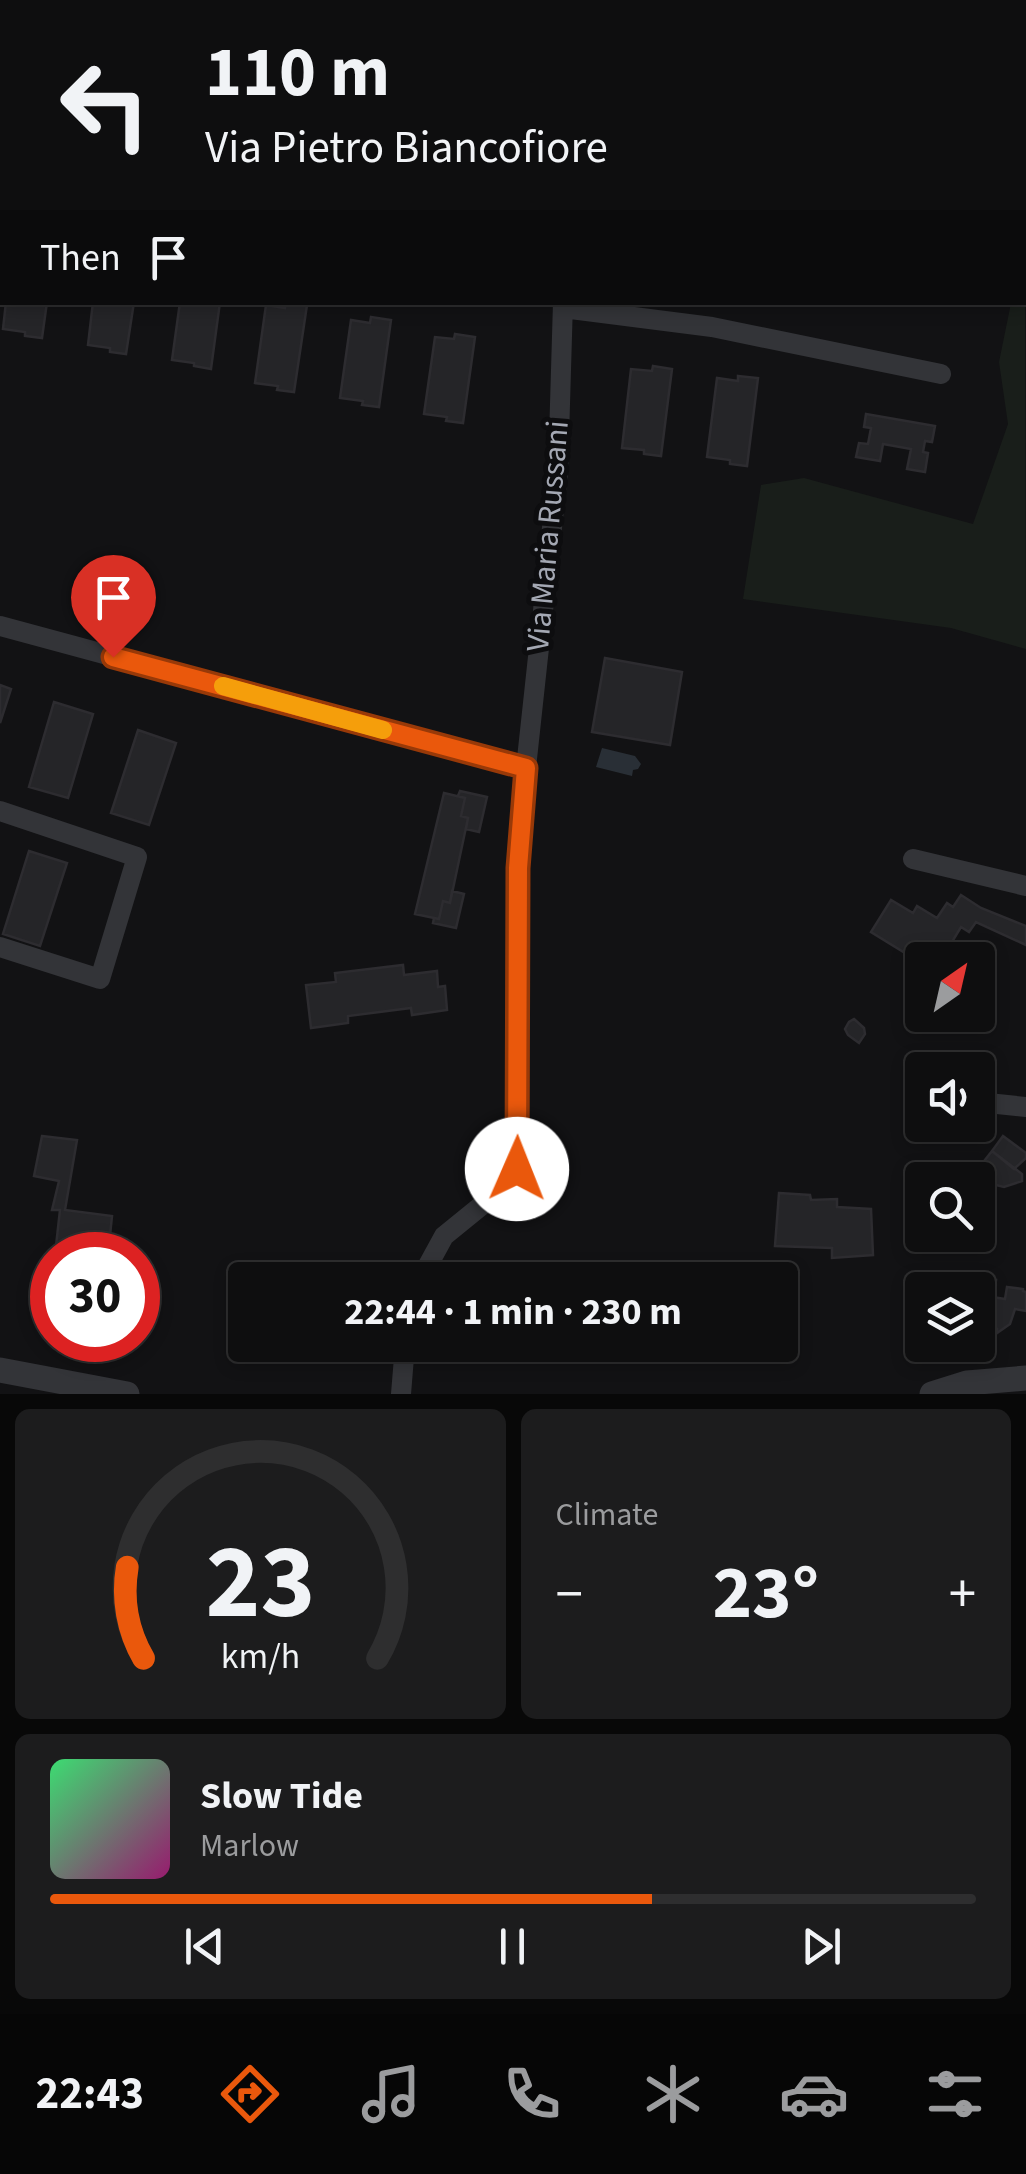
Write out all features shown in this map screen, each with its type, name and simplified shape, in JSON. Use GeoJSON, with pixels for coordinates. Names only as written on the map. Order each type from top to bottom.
{"type":"FeatureCollection","features":[{"type":"Feature","properties":{"kind":"street"},"geometry":{"type":"LineString","coordinates":[[563,305],[712,327],[941,374]]}},
{"type":"Feature","properties":{"kind":"street","name":"Via Maria Russani"},"geometry":{"type":"LineString","coordinates":[[430,1262],[444,1236],[492,1197],[517,1169],[518,868],[558,472],[563,305]]}},
{"type":"Feature","properties":{"kind":"street"},"geometry":{"type":"LineString","coordinates":[[0,626],[526,768]]}},
{"type":"Feature","properties":{"kind":"street"},"geometry":{"type":"LineString","coordinates":[[0,811],[137,856],[100,979],[0,947]]}},
{"type":"Feature","properties":{"kind":"street"},"geometry":{"type":"LineString","coordinates":[[912,859],[1026,886]]}},
{"type":"Feature","properties":{"kind":"street"},"geometry":{"type":"LineString","coordinates":[[995,1103],[1026,1106]]}},
{"type":"Feature","properties":{"kind":"street"},"geometry":{"type":"LineString","coordinates":[[401,1394],[404,1362]]}},
{"type":"Feature","properties":{"kind":"street"},"geometry":{"type":"LineString","coordinates":[[0,1370],[127,1394]]}},
{"type":"Feature","properties":{"kind":"street"},"geometry":{"type":"LineString","coordinates":[[932,1394],[967,1383],[1026,1378]]}},
{"type":"Feature","properties":{"kind":"shaded area"},"geometry":{"type":"Polygon","coordinates":[[[1011,305],[1025,305],[1026,649],[951,628],[743,599],[761,485],[804,478],[973,524],[1008,424],[999,362],[1011,305]]]}},
{"type":"Feature","properties":{"kind":"shaded area"},"geometry":{"type":"Polygon","coordinates":[[[602,748],[635,756],[641,764],[632,776],[596,767],[602,748]]]}},
{"type":"Feature","properties":{"kind":"building"},"geometry":{"type":"Polygon","coordinates":[[[6,305],[47,305],[42,338],[3,329],[6,305]]]}},
{"type":"Feature","properties":{"kind":"building"},"geometry":{"type":"Polygon","coordinates":[[[93,305],[134,305],[126,354],[88,345],[93,305]]]}},
{"type":"Feature","properties":{"kind":"building"},"geometry":{"type":"Polygon","coordinates":[[[180,305],[220,305],[211,369],[172,360],[180,305]]]}},
{"type":"Feature","properties":{"kind":"building"},"geometry":{"type":"Polygon","coordinates":[[[266,305],[307,305],[294,392],[255,383],[266,305]]]}},
{"type":"Feature","properties":{"kind":"building"},"geometry":{"type":"Polygon","coordinates":[[[371,317],[391,320],[379,407],[340,398],[351,320],[370,323],[371,317]]]}},
{"type":"Feature","properties":{"kind":"building"},"geometry":{"type":"Polygon","coordinates":[[[455,334],[475,337],[463,423],[424,414],[435,337],[454,339],[455,334]]]}},
{"type":"Feature","properties":{"kind":"building"},"geometry":{"type":"Polygon","coordinates":[[[653,366],[672,369],[661,456],[622,448],[631,369],[652,371],[653,366]]]}},
{"type":"Feature","properties":{"kind":"building"},"geometry":{"type":"Polygon","coordinates":[[[738,376],[758,378],[747,466],[707,457],[717,378],[738,381],[738,376]]]}},
{"type":"Feature","properties":{"kind":"building"},"geometry":{"type":"Polygon","coordinates":[[[866,414],[935,426],[932,442],[925,441],[925,472],[907,469],[911,449],[883,444],[880,461],[856,457],[859,443],[868,444],[871,428],[864,427],[866,414]]]}},
{"type":"Feature","properties":{"kind":"building"},"geometry":{"type":"Polygon","coordinates":[[[605,658],[682,672],[670,745],[592,732],[605,658]]]}},
{"type":"Feature","properties":{"kind":"building"},"geometry":{"type":"Polygon","coordinates":[[[0,685],[11,689],[0,723],[0,685]]]}},
{"type":"Feature","properties":{"kind":"building"},"geometry":{"type":"Polygon","coordinates":[[[54,702],[93,714],[68,798],[29,787],[54,702]]]}},
{"type":"Feature","properties":{"kind":"building"},"geometry":{"type":"Polygon","coordinates":[[[138,730],[176,743],[149,825],[111,813],[138,730]]]}},
{"type":"Feature","properties":{"kind":"building"},"geometry":{"type":"Polygon","coordinates":[[[460,791],[487,797],[479,832],[466,829],[468,818],[461,816],[465,798],[458,796],[460,791]]]}},
{"type":"Feature","properties":{"kind":"building"},"geometry":{"type":"Polygon","coordinates":[[[444,793],[465,798],[461,816],[468,818],[450,903],[443,901],[439,919],[415,914],[444,793]]]}},
{"type":"Feature","properties":{"kind":"building"},"geometry":{"type":"Polygon","coordinates":[[[29,851],[67,863],[40,946],[3,934],[29,851]]]}},
{"type":"Feature","properties":{"kind":"building"},"geometry":{"type":"Polygon","coordinates":[[[452,891],[464,894],[456,928],[433,923],[434,918],[439,919],[443,901],[450,903],[452,891]]]}},
{"type":"Feature","properties":{"kind":"building"},"geometry":{"type":"Polygon","coordinates":[[[961,895],[981,908],[1026,926],[1026,945],[976,922],[969,932],[961,927],[952,942],[905,942],[905,953],[871,932],[891,900],[913,913],[917,906],[937,918],[947,903],[953,907],[961,895]]]}},
{"type":"Feature","properties":{"kind":"building"},"geometry":{"type":"Polygon","coordinates":[[[403,965],[404,975],[437,971],[438,987],[445,986],[447,1010],[412,1015],[411,1008],[348,1016],[348,1023],[311,1028],[306,985],[336,982],[335,973],[403,965]]]}},
{"type":"Feature","properties":{"kind":"building"},"geometry":{"type":"Polygon","coordinates":[[[854,1019],[864,1028],[859,1043],[845,1029],[854,1019]]]}},
{"type":"Feature","properties":{"kind":"building"},"geometry":{"type":"Polygon","coordinates":[[[42,1136],[77,1140],[65,1210],[112,1216],[110,1232],[58,1232],[60,1210],[52,1210],[59,1181],[34,1176],[42,1136]]]}},
{"type":"Feature","properties":{"kind":"building"},"geometry":{"type":"Polygon","coordinates":[[[1003,1136],[1026,1153],[1014,1169],[992,1151],[1003,1136]]]}},
{"type":"Feature","properties":{"kind":"building"},"geometry":{"type":"Polygon","coordinates":[[[992,1151],[1022,1174],[1022,1181],[1004,1187],[995,1185],[995,1162],[983,1162],[992,1151]]]}},
{"type":"Feature","properties":{"kind":"building"},"geometry":{"type":"Polygon","coordinates":[[[779,1193],[810,1195],[811,1200],[837,1199],[837,1207],[871,1209],[873,1255],[832,1258],[832,1248],[775,1246],[779,1193]]]}},
{"type":"Feature","properties":{"kind":"building"},"geometry":{"type":"Polygon","coordinates":[[[1007,1287],[1023,1289],[1026,1311],[1015,1309],[1010,1324],[997,1333],[995,1297],[1005,1299],[1007,1287]]]}},
{"type":"Feature","properties":{"kind":"slow traffic"},"geometry":{"type":"LineString","coordinates":[[223,686],[383,730]]}},
{"type":"Feature","properties":{"kind":"route"},"geometry":{"type":"LineString","coordinates":[[113,657],[526,768],[518,868],[517,1169]]}}]}
